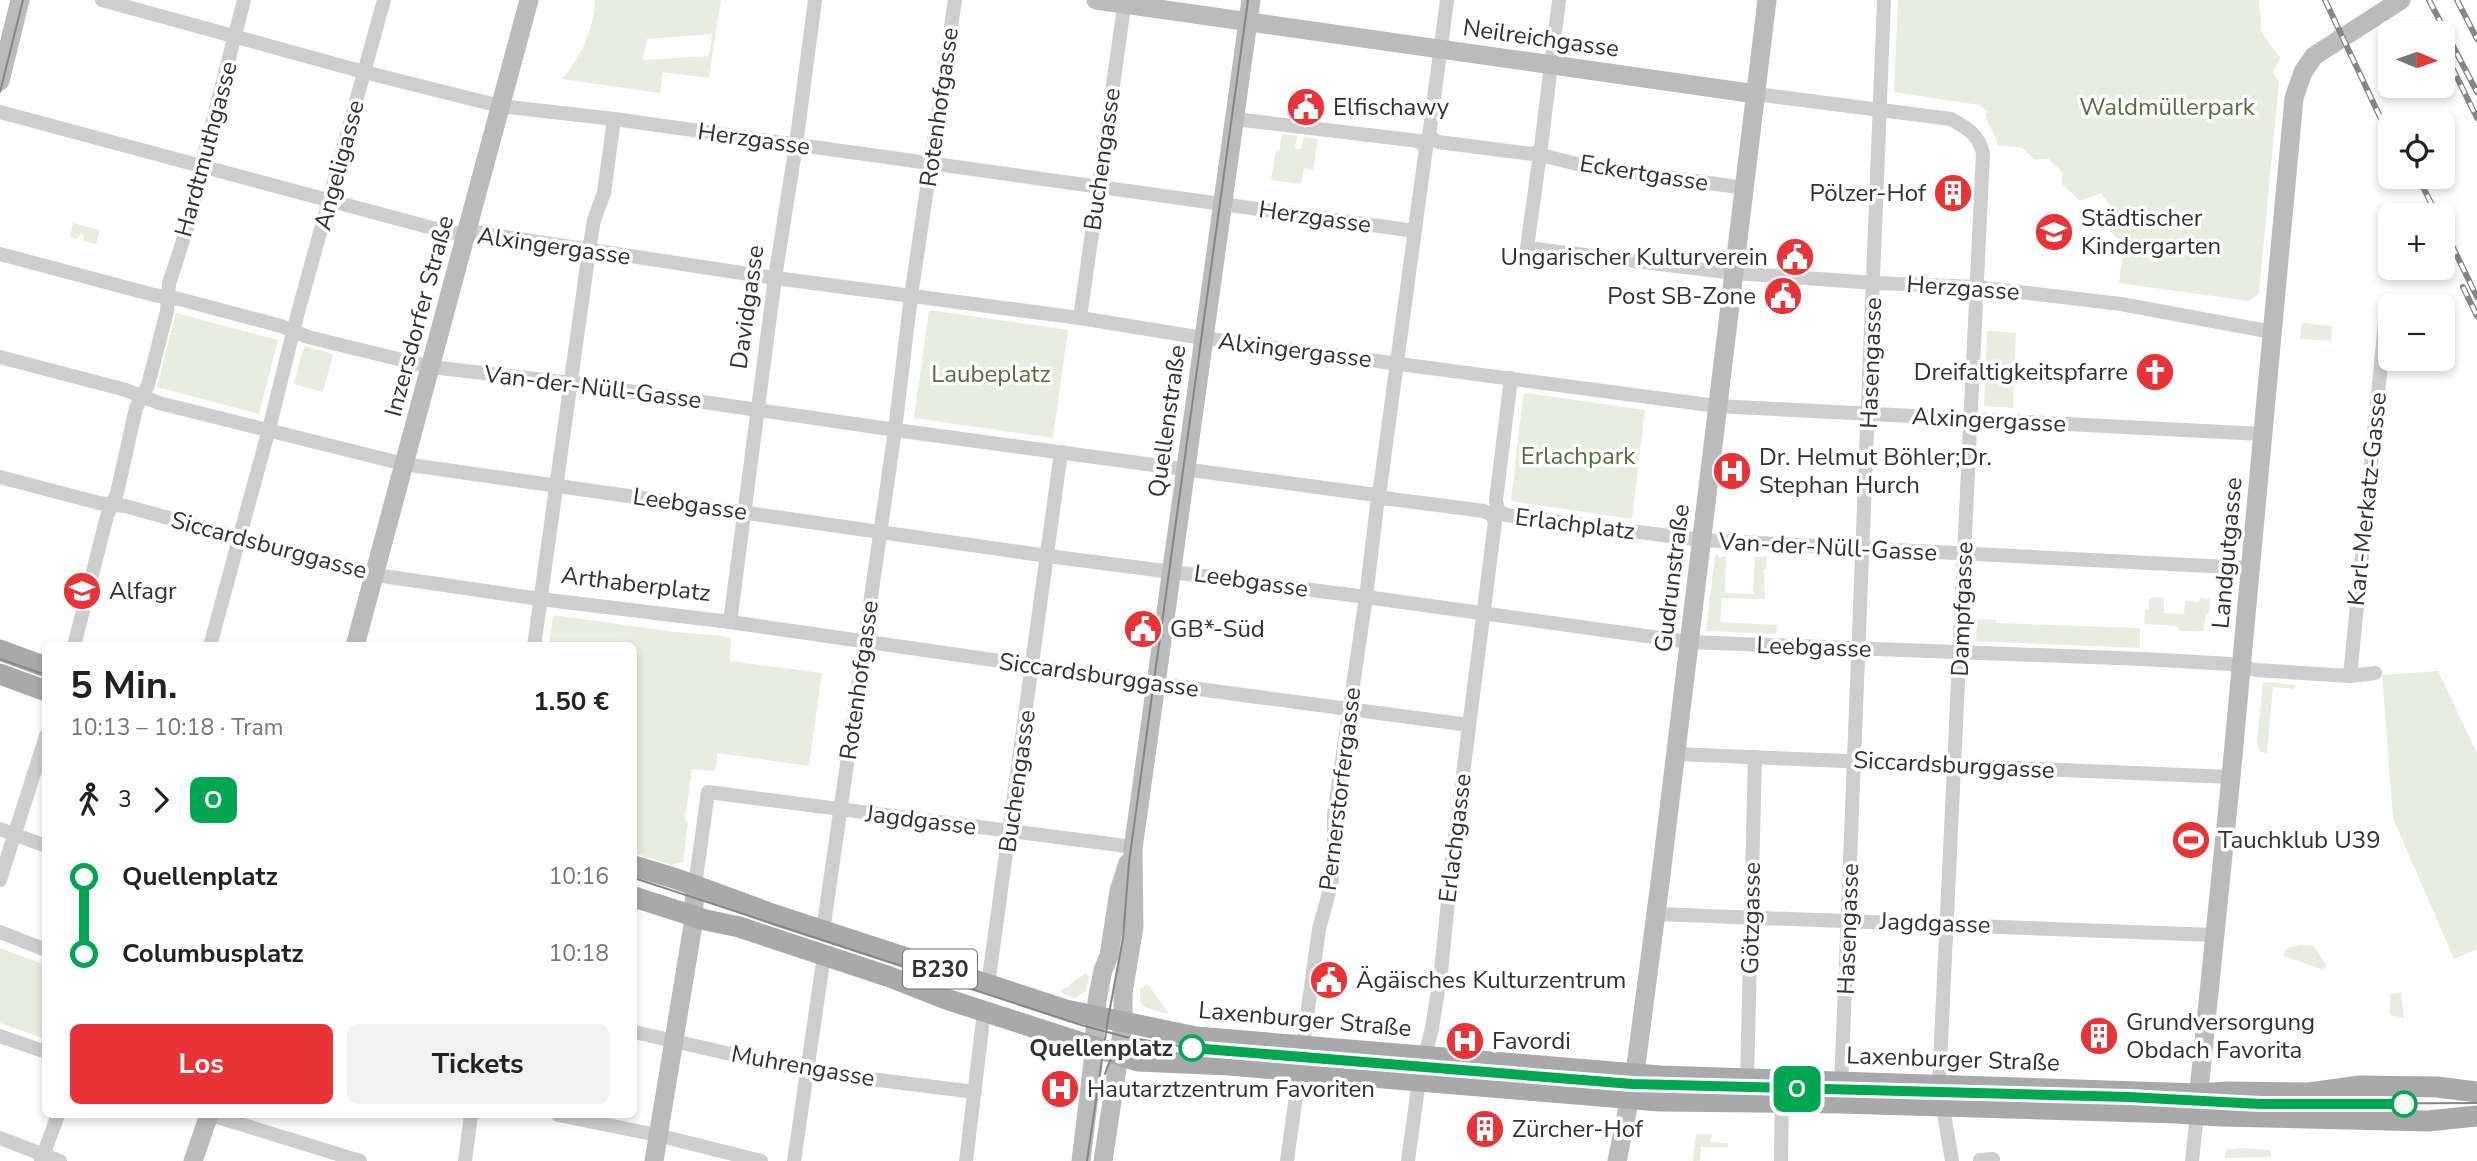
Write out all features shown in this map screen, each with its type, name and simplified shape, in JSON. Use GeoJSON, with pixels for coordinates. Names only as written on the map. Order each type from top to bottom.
{"type":"FeatureCollection","features":[{"type":"Feature","properties":{"kind":"main road"},"geometry":{"type":"LineString","coordinates":[[0,650],[42,666]]}},
{"type":"Feature","properties":{"kind":"main road"},"geometry":{"type":"LineString","coordinates":[[0,674],[42,690]]}},
{"type":"Feature","properties":{"kind":"main road","name":"B230"},"geometry":{"type":"LineString","coordinates":[[637,867],[695,886]]}},
{"type":"Feature","properties":{"kind":"main road","name":"Laxenburger Straße"},"geometry":{"type":"LineString","coordinates":[[695,886],[740,904],[988,985],[1096,1017],[1196,1037],[1635,1073],[1939,1084],[2428,1121],[2477,1116]]}},
{"type":"Feature","properties":{"kind":"main road","name":"B230"},"geometry":{"type":"LineString","coordinates":[[637,898],[694,917]]}},
{"type":"Feature","properties":{"kind":"main road","name":"Laxenburger Straße"},"geometry":{"type":"LineString","coordinates":[[694,917],[739,927],[1094,1048],[1138,1061],[1156,1063],[1193,1062],[1702,1103],[1841,1103],[1943,1107],[2197,1104],[2228,1092],[2309,1093],[2360,1086],[2437,1087],[2477,1092]]}},
{"type":"Feature","properties":{"kind":"street"},"geometry":{"type":"LineString","coordinates":[[0,81],[20,0]]}},
{"type":"Feature","properties":{"kind":"street","name":"Herzgasse"},"geometry":{"type":"LineString","coordinates":[[102,0],[364,72],[500,106],[614,119],[1415,231]]}},
{"type":"Feature","properties":{"kind":"street","name":"Hardtmuthgasse"},"geometry":{"type":"LineString","coordinates":[[142,396],[148,385],[167,311],[169,284],[187,228],[244,0]]}},
{"type":"Feature","properties":{"kind":"street","name":"Angeligasse"},"geometry":{"type":"LineString","coordinates":[[269,429],[293,331],[384,0]]}},
{"type":"Feature","properties":{"kind":"street","name":"Inzersdorfer Straße"},"geometry":{"type":"LineString","coordinates":[[356,642],[529,0]]}},
{"type":"Feature","properties":{"kind":"street","name":"Davidgasse"},"geometry":{"type":"LineString","coordinates":[[730,622],[815,0]]}},
{"type":"Feature","properties":{"kind":"street","name":"Rotenhofgasse"},"geometry":{"type":"LineString","coordinates":[[911,296],[955,0]]}},
{"type":"Feature","properties":{"kind":"street","name":"Neilreichgasse"},"geometry":{"type":"LineString","coordinates":[[1096,0],[1125,2],[1756,94],[1951,119],[1968,128],[1975,136]]}},
{"type":"Feature","properties":{"kind":"street","name":"Quellenstraße"},"geometry":{"type":"LineString","coordinates":[[1103,1161],[1123,1022],[1123,993],[1134,927],[1134,848],[1155,683],[1251,0]]}},
{"type":"Feature","properties":{"kind":"street","name":"Pernerstorfergasse"},"geometry":{"type":"LineString","coordinates":[[1287,1161],[1318,929],[1334,865],[1334,815],[1447,0]]}},
{"type":"Feature","properties":{"kind":"street"},"geometry":{"type":"LineString","coordinates":[[1540,154],[1559,0]]}},
{"type":"Feature","properties":{"kind":"street","name":"Gudrunstraße"},"geometry":{"type":"LineString","coordinates":[[1618,1161],[1635,1073],[1656,914],[1767,0]]}},
{"type":"Feature","properties":{"kind":"street","name":"Hasengasse"},"geometry":{"type":"LineString","coordinates":[[1841,1103],[1858,649],[1870,415],[1884,0]]}},
{"type":"Feature","properties":{"kind":"street","name":"Landgutgasse"},"geometry":{"type":"LineString","coordinates":[[2192,1161],[2231,777],[2294,98],[2298,82],[2314,56],[2400,0]]}},
{"type":"Feature","properties":{"kind":"street","name":"Buchengasse"},"geometry":{"type":"LineString","coordinates":[[1080,318],[1125,2]]}},
{"type":"Feature","properties":{"kind":"street","name":"Alxingergasse"},"geometry":{"type":"LineString","coordinates":[[0,112],[451,233],[468,233],[911,296]]}},
{"type":"Feature","properties":{"kind":"street"},"geometry":{"type":"LineString","coordinates":[[540,599],[589,251],[594,220],[604,193],[614,119]]}},
{"type":"Feature","properties":{"kind":"street","name":"Eckertgasse"},"geometry":{"type":"LineString","coordinates":[[1235,119],[1540,154],[1581,164],[1745,188]]}},
{"type":"Feature","properties":{"kind":"street","name":"Dampfgasse"},"geometry":{"type":"LineString","coordinates":[[1952,1161],[1939,1084],[1983,153],[1975,136]]}},
{"type":"Feature","properties":{"kind":"street","name":"Herzgasse"},"geometry":{"type":"LineString","coordinates":[[1540,154],[1527,248],[1735,273],[1977,287],[2121,304],[2272,332]]}},
{"type":"Feature","properties":{"kind":"street"},"geometry":{"type":"LineString","coordinates":[[0,254],[168,298]]}},
{"type":"Feature","properties":{"kind":"street"},"geometry":{"type":"LineString","coordinates":[[1080,318],[911,296],[895,430],[1378,497]]}},
{"type":"Feature","properties":{"kind":"street","name":"Van-der-Nüll-Gasse"},"geometry":{"type":"LineString","coordinates":[[168,298],[431,368],[572,383],[895,430]]}},
{"type":"Feature","properties":{"kind":"street","name":"Alxingergasse"},"geometry":{"type":"LineString","coordinates":[[1080,318],[1203,338],[1511,378]]}},
{"type":"Feature","properties":{"kind":"street"},"geometry":{"type":"LineString","coordinates":[[0,356],[142,396],[136,408],[117,493],[107,516],[75,642]]}},
{"type":"Feature","properties":{"kind":"street","name":"Karl-Merkatz-Gasse"},"geometry":{"type":"LineString","coordinates":[[2350,676],[2380,371]]}},
{"type":"Feature","properties":{"kind":"street"},"geometry":{"type":"LineString","coordinates":[[1511,378],[1717,406]]}},
{"type":"Feature","properties":{"kind":"street","name":"Erlachplatz"},"geometry":{"type":"LineString","coordinates":[[1511,378],[1496,500],[1501,514],[1701,540]]}},
{"type":"Feature","properties":{"kind":"street","name":"Leebgasse"},"geometry":{"type":"LineString","coordinates":[[142,396],[159,403],[404,464],[1048,556],[1170,570],[1689,642],[2241,665],[2256,670],[2350,676],[2375,673]]}},
{"type":"Feature","properties":{"kind":"street","name":"Alxingergasse"},"geometry":{"type":"LineString","coordinates":[[1717,406],[2262,434]]}},
{"type":"Feature","properties":{"kind":"street"},"geometry":{"type":"LineString","coordinates":[[211,642],[269,429]]}},
{"type":"Feature","properties":{"kind":"street","name":"Rotenhofgasse"},"geometry":{"type":"LineString","coordinates":[[823,931],[895,430]]}},
{"type":"Feature","properties":{"kind":"street","name":"Buchengasse"},"geometry":{"type":"LineString","coordinates":[[988,985],[1061,452]]}},
{"type":"Feature","properties":{"kind":"street","name":"Siccardsburggasse"},"geometry":{"type":"LineString","coordinates":[[0,477],[240,536],[376,575],[540,599]]}},
{"type":"Feature","properties":{"kind":"street","name":"Erlachgasse"},"geometry":{"type":"LineString","coordinates":[[1378,497],[1484,512],[1492,515],[1495,522],[1441,972],[1419,1080],[1408,1161]]}},
{"type":"Feature","properties":{"kind":"street","name":"Van-der-Nüll-Gasse"},"geometry":{"type":"LineString","coordinates":[[1701,540],[2249,568]]}},
{"type":"Feature","properties":{"kind":"street","name":"Arthaberplatz"},"geometry":{"type":"LineString","coordinates":[[535,642],[540,599],[730,622]]}},
{"type":"Feature","properties":{"kind":"street","name":"Siccardsburggasse"},"geometry":{"type":"LineString","coordinates":[[730,622],[1469,725]]}},
{"type":"Feature","properties":{"kind":"street"},"geometry":{"type":"LineString","coordinates":[[0,880],[7,832],[42,746]]}},
{"type":"Feature","properties":{"kind":"street","name":"Siccardsburggasse"},"geometry":{"type":"LineString","coordinates":[[1676,754],[2231,777]]}},
{"type":"Feature","properties":{"kind":"street","name":"Götzgasse"},"geometry":{"type":"LineString","coordinates":[[1747,1079],[1755,757]]}},
{"type":"Feature","properties":{"kind":"street","name":"Jagdgasse"},"geometry":{"type":"LineString","coordinates":[[695,886],[708,792],[1134,848]]}},
{"type":"Feature","properties":{"kind":"street"},"geometry":{"type":"LineString","coordinates":[[7,832],[42,845]]}},
{"type":"Feature","properties":{"kind":"street","name":"Quellenstraße"},"geometry":{"type":"LineString","coordinates":[[1081,1161],[1100,985],[1113,934],[1119,891],[1134,848]]}},
{"type":"Feature","properties":{"kind":"street"},"geometry":{"type":"LineString","coordinates":[[654,1161],[694,917],[695,886]]}},
{"type":"Feature","properties":{"kind":"street","name":"Jagdgasse"},"geometry":{"type":"LineString","coordinates":[[1656,914],[2214,935]]}},
{"type":"Feature","properties":{"kind":"street"},"geometry":{"type":"LineString","coordinates":[[0,932],[42,948]]}},
{"type":"Feature","properties":{"kind":"street"},"geometry":{"type":"LineString","coordinates":[[794,1161],[824,955]]}},
{"type":"Feature","properties":{"kind":"street"},"geometry":{"type":"LineString","coordinates":[[966,1161],[984,1012]]}},
{"type":"Feature","properties":{"kind":"street","name":"Muhrengasse"},"geometry":{"type":"LineString","coordinates":[[637,1033],[806,1071],[975,1092]]}},
{"type":"Feature","properties":{"kind":"street"},"geometry":{"type":"LineString","coordinates":[[0,1035],[42,1051]]}},
{"type":"Feature","properties":{"kind":"street"},"geometry":{"type":"LineString","coordinates":[[1781,1161],[1782,1080]]}},
{"type":"Feature","properties":{"kind":"street"},"geometry":{"type":"LineString","coordinates":[[43,1158],[57,1118]]}},
{"type":"Feature","properties":{"kind":"street"},"geometry":{"type":"LineString","coordinates":[[193,1161],[209,1118]]}},
{"type":"Feature","properties":{"kind":"street"},"geometry":{"type":"LineString","coordinates":[[220,1118],[360,1161]]}},
{"type":"Feature","properties":{"kind":"street"},"geometry":{"type":"LineString","coordinates":[[465,1161],[471,1118]]}},
{"type":"Feature","properties":{"kind":"street"},"geometry":{"type":"LineString","coordinates":[[573,1118],[657,1135],[761,1161]]}},
{"type":"Feature","properties":{"kind":"street"},"geometry":{"type":"LineString","coordinates":[[0,1138],[43,1158],[60,1161]]}},
{"type":"Feature","properties":{"kind":"green space"},"geometry":{"type":"Polygon","coordinates":[[[595,0],[721,0],[709,78],[663,72],[660,93],[562,79],[585,42],[592,22],[595,0]],[[712,34],[647,39],[643,60],[709,56],[712,34]]]}},
{"type":"Feature","properties":{"kind":"green space","name":"Waldmüllerpark"},"geometry":{"type":"Polygon","coordinates":[[[1898,0],[2259,0],[2262,33],[2280,58],[2273,73],[2279,81],[2259,293],[2249,301],[2119,283],[2124,245],[2103,224],[2112,218],[2110,206],[2101,193],[2080,201],[2062,184],[2062,172],[2049,159],[2034,159],[2021,147],[1998,146],[1986,118],[1985,114],[1988,112],[1979,105],[1894,92],[1898,0]]]}},
{"type":"Feature","properties":{"kind":"green space"},"geometry":{"type":"Polygon","coordinates":[[[1282,134],[1297,136],[1295,148],[1301,149],[1304,137],[1318,139],[1313,170],[1304,168],[1301,184],[1271,180],[1282,134]]]}},
{"type":"Feature","properties":{"kind":"green space"},"geometry":{"type":"Polygon","coordinates":[[[73,223],[100,230],[96,244],[84,241],[81,234],[77,239],[70,237],[73,223]]]}},
{"type":"Feature","properties":{"kind":"green space","name":"Laubeplatz"},"geometry":{"type":"Polygon","coordinates":[[[929,310],[1068,330],[1053,438],[914,418],[929,310]]]}},
{"type":"Feature","properties":{"kind":"green space"},"geometry":{"type":"Polygon","coordinates":[[[176,313],[278,340],[259,414],[157,387],[176,313]]]}},
{"type":"Feature","properties":{"kind":"green space"},"geometry":{"type":"Polygon","coordinates":[[[2302,323],[2332,326],[2331,341],[2300,339],[2302,323]]]}},
{"type":"Feature","properties":{"kind":"green space"},"geometry":{"type":"Polygon","coordinates":[[[1987,331],[2016,333],[2013,408],[1984,406],[1987,331]]]}},
{"type":"Feature","properties":{"kind":"green space"},"geometry":{"type":"Polygon","coordinates":[[[304,346],[333,354],[323,392],[294,384],[304,346]]]}},
{"type":"Feature","properties":{"kind":"green space","name":"Erlachpark"},"geometry":{"type":"Polygon","coordinates":[[[1526,393],[1645,410],[1632,519],[1511,501],[1523,396],[1526,393]]]}},
{"type":"Feature","properties":{"kind":"green space"},"geometry":{"type":"Polygon","coordinates":[[[1715,555],[1719,558],[1726,556],[1725,593],[1753,594],[1755,557],[1767,557],[1764,569],[1765,599],[1722,598],[1720,622],[1777,625],[1776,634],[1706,631],[1715,555]]]}},
{"type":"Feature","properties":{"kind":"green space"},"geometry":{"type":"Polygon","coordinates":[[[2149,598],[2164,598],[2164,613],[2184,614],[2185,601],[2199,602],[2200,598],[2210,599],[2209,614],[2206,614],[2203,631],[2180,631],[2177,626],[2144,624],[2149,598]]]}},
{"type":"Feature","properties":{"kind":"green space"},"geometry":{"type":"Polygon","coordinates":[[[553,615],[723,636],[731,639],[730,661],[822,673],[809,766],[718,753],[715,771],[692,769],[685,819],[688,822],[683,862],[671,865],[637,854],[637,642],[550,642],[553,615]]]}},
{"type":"Feature","properties":{"kind":"green space"},"geometry":{"type":"Polygon","coordinates":[[[1977,619],[1996,620],[1996,623],[2136,628],[2140,629],[2140,648],[1976,641],[1977,619]]]}},
{"type":"Feature","properties":{"kind":"green space"},"geometry":{"type":"Polygon","coordinates":[[[2438,671],[2477,753],[2477,949],[2454,959],[2393,818],[2382,675],[2438,671]]]}},
{"type":"Feature","properties":{"kind":"green space"},"geometry":{"type":"Polygon","coordinates":[[[2263,682],[2296,685],[2294,689],[2273,687],[2267,753],[2260,752],[2257,741],[2263,682]]]}},
{"type":"Feature","properties":{"kind":"green space"},"geometry":{"type":"Polygon","coordinates":[[[2300,945],[2314,946],[2326,965],[2324,970],[2284,956],[2285,949],[2300,945]]]}},
{"type":"Feature","properties":{"kind":"green space"},"geometry":{"type":"Polygon","coordinates":[[[0,948],[42,964],[42,1038],[0,1023],[0,948]]]}},
{"type":"Feature","properties":{"kind":"green space"},"geometry":{"type":"Polygon","coordinates":[[[1086,973],[1089,977],[1086,991],[1075,998],[1063,994],[1060,990],[1070,986],[1086,973]]]}},
{"type":"Feature","properties":{"kind":"green space"},"geometry":{"type":"Polygon","coordinates":[[[1148,984],[1167,1014],[1145,1007],[1140,1002],[1140,989],[1148,984]]]}},
{"type":"Feature","properties":{"kind":"green space"},"geometry":{"type":"Polygon","coordinates":[[[2401,992],[2404,1018],[2390,1015],[2390,995],[2401,992]]]}},
{"type":"Feature","properties":{"kind":"green space"},"geometry":{"type":"Polygon","coordinates":[[[1696,1134],[1712,1134],[1711,1142],[1728,1143],[1728,1147],[1701,1147],[1700,1161],[1693,1161],[1696,1134]]]}},
{"type":"Feature","properties":{"kind":"green space"},"geometry":{"type":"Polygon","coordinates":[[[2226,1150],[2271,1150],[2271,1157],[2225,1158],[2226,1150]]]}},
{"type":"Feature","properties":{"kind":"tram line"},"geometry":{"type":"LineString","coordinates":[[0,92],[23,0]]}},
{"type":"Feature","properties":{"kind":"tram line"},"geometry":{"type":"LineString","coordinates":[[1087,1161],[1123,938],[1129,862],[1248,0]]}},
{"type":"Feature","properties":{"kind":"tram line"},"geometry":{"type":"LineString","coordinates":[[0,659],[42,674]]}},
{"type":"Feature","properties":{"kind":"tram line"},"geometry":{"type":"LineString","coordinates":[[637,879],[1081,1025],[1126,1037],[1192,1048],[1632,1084],[2129,1097],[2260,1104],[2477,1103]]}},
{"type":"Feature","properties":{"kind":"tram line"},"geometry":{"type":"LineString","coordinates":[[1105,1074],[1110,1061],[1118,1052],[1141,1045]]}},
{"type":"Feature","properties":{"kind":"tram line","name":"O"},"geometry":{"type":"LineString","coordinates":[[1192,1048],[1632,1084],[2129,1097],[2260,1104],[2404,1104]]}},
{"type":"Feature","properties":{"kind":"railway"},"geometry":{"type":"LineString","coordinates":[[2325,0],[2378,113]]}},
{"type":"Feature","properties":{"kind":"railway"},"geometry":{"type":"LineString","coordinates":[[2429,0],[2477,92]]}},
{"type":"Feature","properties":{"kind":"railway"},"geometry":{"type":"LineString","coordinates":[[2457,0],[2477,39]]}},
{"type":"Feature","properties":{"kind":"railway"},"geometry":{"type":"LineString","coordinates":[[2455,73],[2477,118]]}},
{"type":"Feature","properties":{"kind":"railway"},"geometry":{"type":"LineString","coordinates":[[2424,189],[2431,203]]}},
{"type":"Feature","properties":{"kind":"railway"},"geometry":{"type":"LineString","coordinates":[[2455,252],[2477,297]]}},
{"type":"Feature","properties":{"kind":"railway"},"geometry":{"type":"LineString","coordinates":[[2463,287],[2477,316]]}},
{"type":"Feature","properties":{"kind":"place","name":"Elfischawy"},"geometry":{"type":"Point","coordinates":[1306,107]}},
{"type":"Feature","properties":{"kind":"place","name":"Pölzer-Hof"},"geometry":{"type":"Point","coordinates":[1953,193]}},
{"type":"Feature","properties":{"kind":"place","name":"Städtischer Kindergarten"},"geometry":{"type":"Point","coordinates":[2054,232]}},
{"type":"Feature","properties":{"kind":"place","name":"Ungarischer Kulturverein"},"geometry":{"type":"Point","coordinates":[1795,257]}},
{"type":"Feature","properties":{"kind":"place","name":"Post SB-Zone"},"geometry":{"type":"Point","coordinates":[1783,296]}},
{"type":"Feature","properties":{"kind":"place","name":"Dreifaltigkeitspfarre"},"geometry":{"type":"Point","coordinates":[2155,372]}},
{"type":"Feature","properties":{"kind":"place","name":"Dr. Helmut Böhler;Dr. Stephan Hurch"},"geometry":{"type":"Point","coordinates":[1732,471]}},
{"type":"Feature","properties":{"kind":"place","name":"Alfagr"},"geometry":{"type":"Point","coordinates":[82,591]}},
{"type":"Feature","properties":{"kind":"place","name":"GB*-Süd"},"geometry":{"type":"Point","coordinates":[1143,629]}},
{"type":"Feature","properties":{"kind":"place","name":"Tauchklub U39"},"geometry":{"type":"Point","coordinates":[2191,840]}},
{"type":"Feature","properties":{"kind":"place","name":"Ägäisches Kulturzentrum"},"geometry":{"type":"Point","coordinates":[1329,980]}},
{"type":"Feature","properties":{"kind":"place","name":"Grundversorgung Obdach Favorita"},"geometry":{"type":"Point","coordinates":[2099,1036]}},
{"type":"Feature","properties":{"kind":"place","name":"Favordi"},"geometry":{"type":"Point","coordinates":[1465,1041]}},
{"type":"Feature","properties":{"kind":"place","name":"Quellenplatz"},"geometry":{"type":"Point","coordinates":[1192,1048]}},
{"type":"Feature","properties":{"kind":"place","name":"Hautarztzentrum Favoriten"},"geometry":{"type":"Point","coordinates":[1060,1089]}},
{"type":"Feature","properties":{"kind":"place","name":"Zürcher-Hof"},"geometry":{"type":"Point","coordinates":[1485,1129]}}]}
